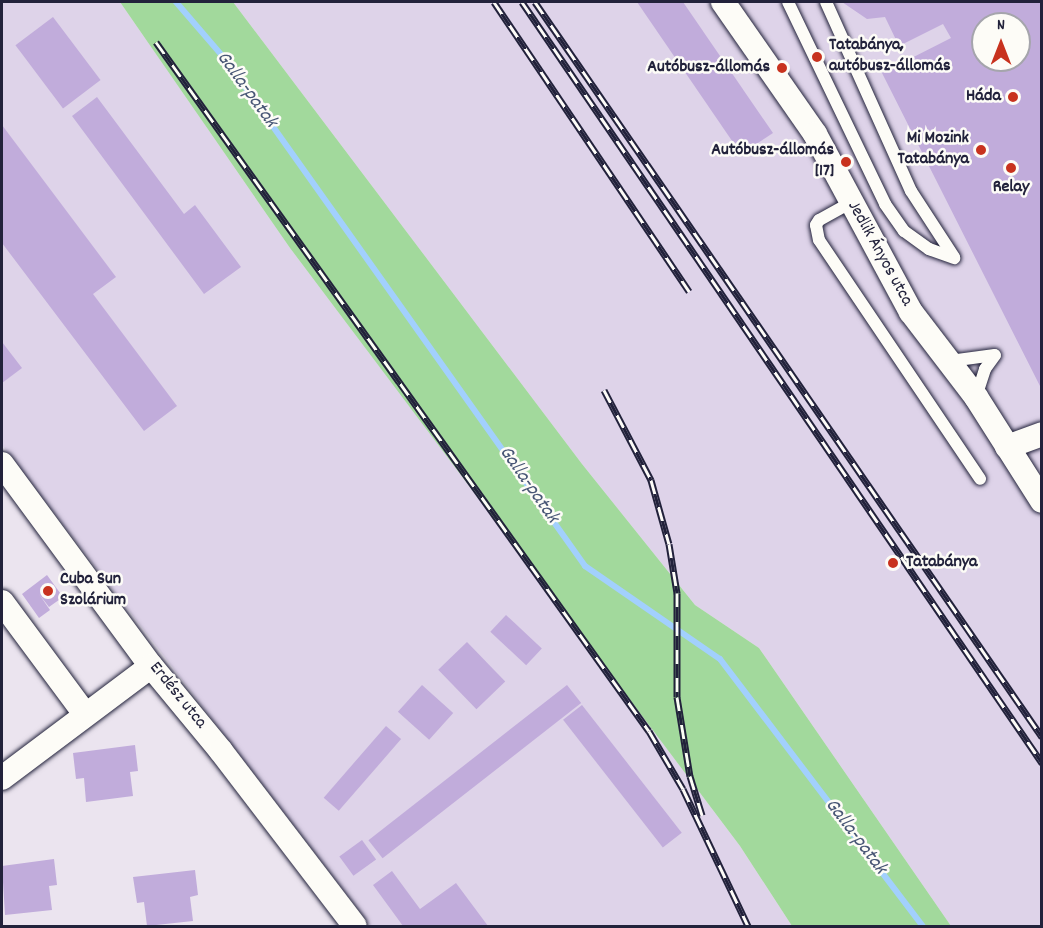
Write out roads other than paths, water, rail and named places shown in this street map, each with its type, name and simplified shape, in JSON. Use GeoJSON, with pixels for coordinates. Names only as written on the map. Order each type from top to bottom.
{"type":"FeatureCollection","features":[{"type":"Feature","properties":{"kind":"street","name":"Jedlik Ányos utca"},"geometry":{"type":"LineString","coordinates":[[723,2],[815,134],[850,203],[911,312],[976,397],[1041,501]]}},
{"type":"Feature","properties":{"kind":"street"},"geometry":{"type":"LineString","coordinates":[[1007,447],[1041,434]]}},
{"type":"Feature","properties":{"kind":"street","name":"Erdész utca"},"geometry":{"type":"LineString","coordinates":[[2,464],[151,666],[221,751],[355,927]]}},
{"type":"Feature","properties":{"kind":"street"},"geometry":{"type":"LineString","coordinates":[[2,602],[85,714]]}},
{"type":"Feature","properties":{"kind":"street"},"geometry":{"type":"LineString","coordinates":[[2,778],[151,666]]}},
{"type":"Feature","properties":{"kind":"lane"},"geometry":{"type":"LineString","coordinates":[[788,2],[885,204],[904,231],[929,249],[954,258],[911,191],[826,2]]}},
{"type":"Feature","properties":{"kind":"lane"},"geometry":{"type":"LineString","coordinates":[[850,203],[819,220],[816,225],[819,240],[980,479]]}},
{"type":"Feature","properties":{"kind":"lane"},"geometry":{"type":"LineString","coordinates":[[950,361],[995,355],[985,369],[976,397]]}},
{"type":"Feature","properties":{"kind":"waterway","name":"Galla-patak"},"geometry":{"type":"LineString","coordinates":[[176,2],[225,59],[585,566],[720,659],[923,926]]}},
{"type":"Feature","properties":{"kind":"railway"},"geometry":{"type":"LineString","coordinates":[[494,2],[689,291]]}},
{"type":"Feature","properties":{"kind":"railway"},"geometry":{"type":"LineString","coordinates":[[522,2],[1042,763]]}},
{"type":"Feature","properties":{"kind":"railway"},"geometry":{"type":"LineString","coordinates":[[535,2],[1042,737]]}},
{"type":"Feature","properties":{"kind":"railway"},"geometry":{"type":"LineString","coordinates":[[156,42],[649,731],[683,789],[748,926]]}},
{"type":"Feature","properties":{"kind":"railway"},"geometry":{"type":"LineString","coordinates":[[604,390],[651,480],[669,544],[677,593],[677,697],[690,776],[702,815]]}},
{"type":"Feature","properties":{"kind":"place","name":"Tatabánya, autóbusz-állomás"},"geometry":{"type":"Point","coordinates":[817,57]}},
{"type":"Feature","properties":{"kind":"place","name":"Autóbusz-állomás"},"geometry":{"type":"Point","coordinates":[782,68]}},
{"type":"Feature","properties":{"kind":"place","name":"Háda"},"geometry":{"type":"Point","coordinates":[1013,97]}},
{"type":"Feature","properties":{"kind":"place","name":"Mi Mozink Tatabánya"},"geometry":{"type":"Point","coordinates":[981,150]}},
{"type":"Feature","properties":{"kind":"place","name":"Autóbusz-állomás [17]"},"geometry":{"type":"Point","coordinates":[846,162]}},
{"type":"Feature","properties":{"kind":"place","name":"Relay"},"geometry":{"type":"Point","coordinates":[1011,168]}},
{"type":"Feature","properties":{"kind":"place","name":"Tatabánya"},"geometry":{"type":"Point","coordinates":[893,563]}},
{"type":"Feature","properties":{"kind":"place","name":"Cuba Sun Szolárium"},"geometry":{"type":"Point","coordinates":[48,591]}}]}
